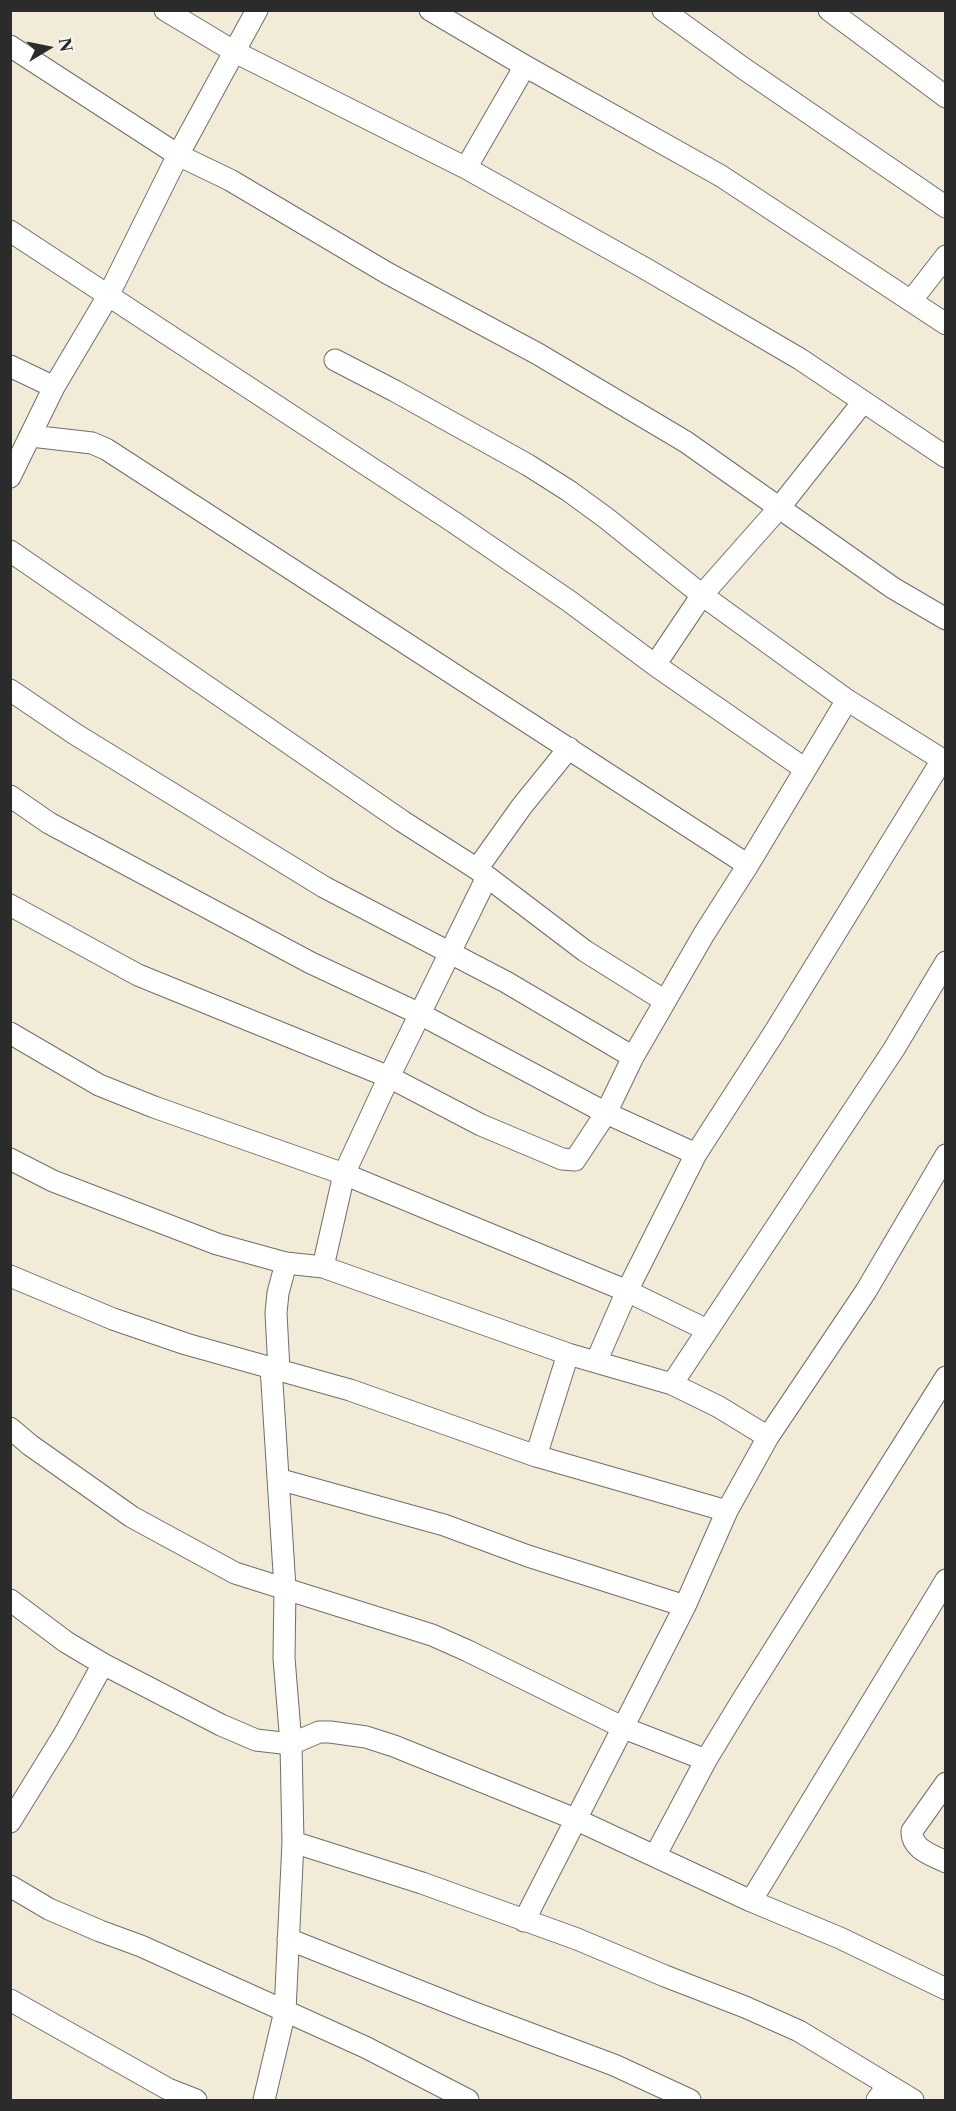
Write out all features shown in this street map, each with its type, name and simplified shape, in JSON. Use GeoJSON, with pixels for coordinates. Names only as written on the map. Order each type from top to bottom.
{"type":"FeatureCollection","features":[{"type":"Feature","properties":{"kind":"street"},"geometry":{"type":"LineString","coordinates":[[165,10],[235,52],[466,168],[646,269],[800,359],[945,457]]}},
{"type":"Feature","properties":{"kind":"street"},"geometry":{"type":"LineString","coordinates":[[10,477],[54,387],[108,296],[178,155],[257,10]]}},
{"type":"Feature","properties":{"kind":"street"},"geometry":{"type":"LineString","coordinates":[[430,10],[721,176],[945,324]]}},
{"type":"Feature","properties":{"kind":"street"},"geometry":{"type":"LineString","coordinates":[[663,10],[945,207]]}},
{"type":"Feature","properties":{"kind":"street"},"geometry":{"type":"LineString","coordinates":[[829,10],[945,97]]}},
{"type":"Feature","properties":{"kind":"street"},"geometry":{"type":"LineString","coordinates":[[10,46],[178,155],[230,180],[387,273],[538,354],[686,442],[893,588],[945,619]]}},
{"type":"Feature","properties":{"kind":"street"},"geometry":{"type":"LineString","coordinates":[[466,168],[525,66]]}},
{"type":"Feature","properties":{"kind":"street"},"geometry":{"type":"LineString","coordinates":[[10,231],[455,523],[805,769]]}},
{"type":"Feature","properties":{"kind":"street"},"geometry":{"type":"LineString","coordinates":[[911,301],[945,256]]}},
{"type":"Feature","properties":{"kind":"street"},"geometry":{"type":"LineString","coordinates":[[335,360],[528,465],[606,518],[702,595],[847,700],[944,761],[781,1023],[696,1154],[627,1291],[596,1362]]}},
{"type":"Feature","properties":{"kind":"street"},"geometry":{"type":"LineString","coordinates":[[10,366],[54,387]]}},
{"type":"Feature","properties":{"kind":"street"},"geometry":{"type":"LineString","coordinates":[[655,664],[702,595],[779,508],[862,402]]}},
{"type":"Feature","properties":{"kind":"street"},"geometry":{"type":"LineString","coordinates":[[31,436],[92,443],[106,449],[748,865]]}},
{"type":"Feature","properties":{"kind":"street"},"geometry":{"type":"LineString","coordinates":[[763,526],[797,521]]}},
{"type":"Feature","properties":{"kind":"street"},"geometry":{"type":"LineString","coordinates":[[10,551],[402,821],[482,873],[585,951],[665,1001]]}},
{"type":"Feature","properties":{"kind":"street"},"geometry":{"type":"LineString","coordinates":[[10,690],[75,734],[305,876],[450,951],[633,1057]]}},
{"type":"Feature","properties":{"kind":"street"},"geometry":{"type":"LineString","coordinates":[[10,905],[138,975],[389,1077],[481,1125],[569,1161],[575,1160],[606,1113],[633,1057],[704,934],[847,700]]}},
{"type":"Feature","properties":{"kind":"street"},"geometry":{"type":"LineString","coordinates":[[323,1268],[344,1174],[450,951],[482,873],[522,806],[569,748]]}},
{"type":"Feature","properties":{"kind":"street"},"geometry":{"type":"LineString","coordinates":[[10,796],[49,823],[279,946],[420,1014],[606,1113],[696,1154]]}},
{"type":"Feature","properties":{"kind":"street"},"geometry":{"type":"LineString","coordinates":[[672,1384],[894,1049],[945,962]]}},
{"type":"Feature","properties":{"kind":"street"},"geometry":{"type":"LineString","coordinates":[[10,1033],[99,1085],[154,1107],[344,1174],[627,1291],[707,1330]]}},
{"type":"Feature","properties":{"kind":"street"},"geometry":{"type":"LineString","coordinates":[[524,1921],[685,1606],[727,1511],[768,1437],[866,1291],[945,1155]]}},
{"type":"Feature","properties":{"kind":"street"},"geometry":{"type":"LineString","coordinates":[[10,1159],[53,1181],[217,1244],[286,1263],[323,1268],[567,1354],[672,1384],[719,1407],[768,1437]]}},
{"type":"Feature","properties":{"kind":"street"},"geometry":{"type":"LineString","coordinates":[[264,2100],[285,2011],[293,1842],[291,1743],[284,1658],[285,1588],[278,1479],[275,1369],[278,1293],[286,1263]]}},
{"type":"Feature","properties":{"kind":"street"},"geometry":{"type":"LineString","coordinates":[[10,1276],[113,1319],[186,1344],[350,1390],[536,1456],[727,1511]]}},
{"type":"Feature","properties":{"kind":"street"},"geometry":{"type":"LineString","coordinates":[[536,1456],[567,1354]]}},
{"type":"Feature","properties":{"kind":"street"},"geometry":{"type":"LineString","coordinates":[[655,1856],[706,1760],[945,1377]]}},
{"type":"Feature","properties":{"kind":"street"},"geometry":{"type":"LineString","coordinates":[[10,1428],[30,1445],[132,1517],[235,1573],[432,1635],[624,1728],[706,1760]]}},
{"type":"Feature","properties":{"kind":"street"},"geometry":{"type":"LineString","coordinates":[[278,1479],[444,1525],[528,1556],[685,1606]]}},
{"type":"Feature","properties":{"kind":"street"},"geometry":{"type":"LineString","coordinates":[[751,1901],[945,1580]]}},
{"type":"Feature","properties":{"kind":"street"},"geometry":{"type":"LineString","coordinates":[[10,1600],[66,1642],[103,1664],[221,1725],[256,1740],[291,1743],[320,1732],[366,1737],[394,1746],[575,1819],[751,1901],[840,1938],[945,1989]]}},
{"type":"Feature","properties":{"kind":"street"},"geometry":{"type":"LineString","coordinates":[[12,1817],[65,1733],[103,1664]]}},
{"type":"Feature","properties":{"kind":"street"},"geometry":{"type":"LineString","coordinates":[[945,1783],[912,1831],[911,1836],[918,1847],[945,1862]]}},
{"type":"Feature","properties":{"kind":"street"},"geometry":{"type":"LineString","coordinates":[[293,1842],[422,1883],[577,1939],[800,2031],[883,2093],[913,2100]]}},
{"type":"Feature","properties":{"kind":"street"},"geometry":{"type":"LineString","coordinates":[[10,1886],[49,1909],[141,1946],[365,2047],[468,2100]]}},
{"type":"Feature","properties":{"kind":"street"},"geometry":{"type":"LineString","coordinates":[[288,1939],[614,2065],[690,2100]]}},
{"type":"Feature","properties":{"kind":"street"},"geometry":{"type":"LineString","coordinates":[[10,2000],[168,2089],[196,2100]]}}]}
